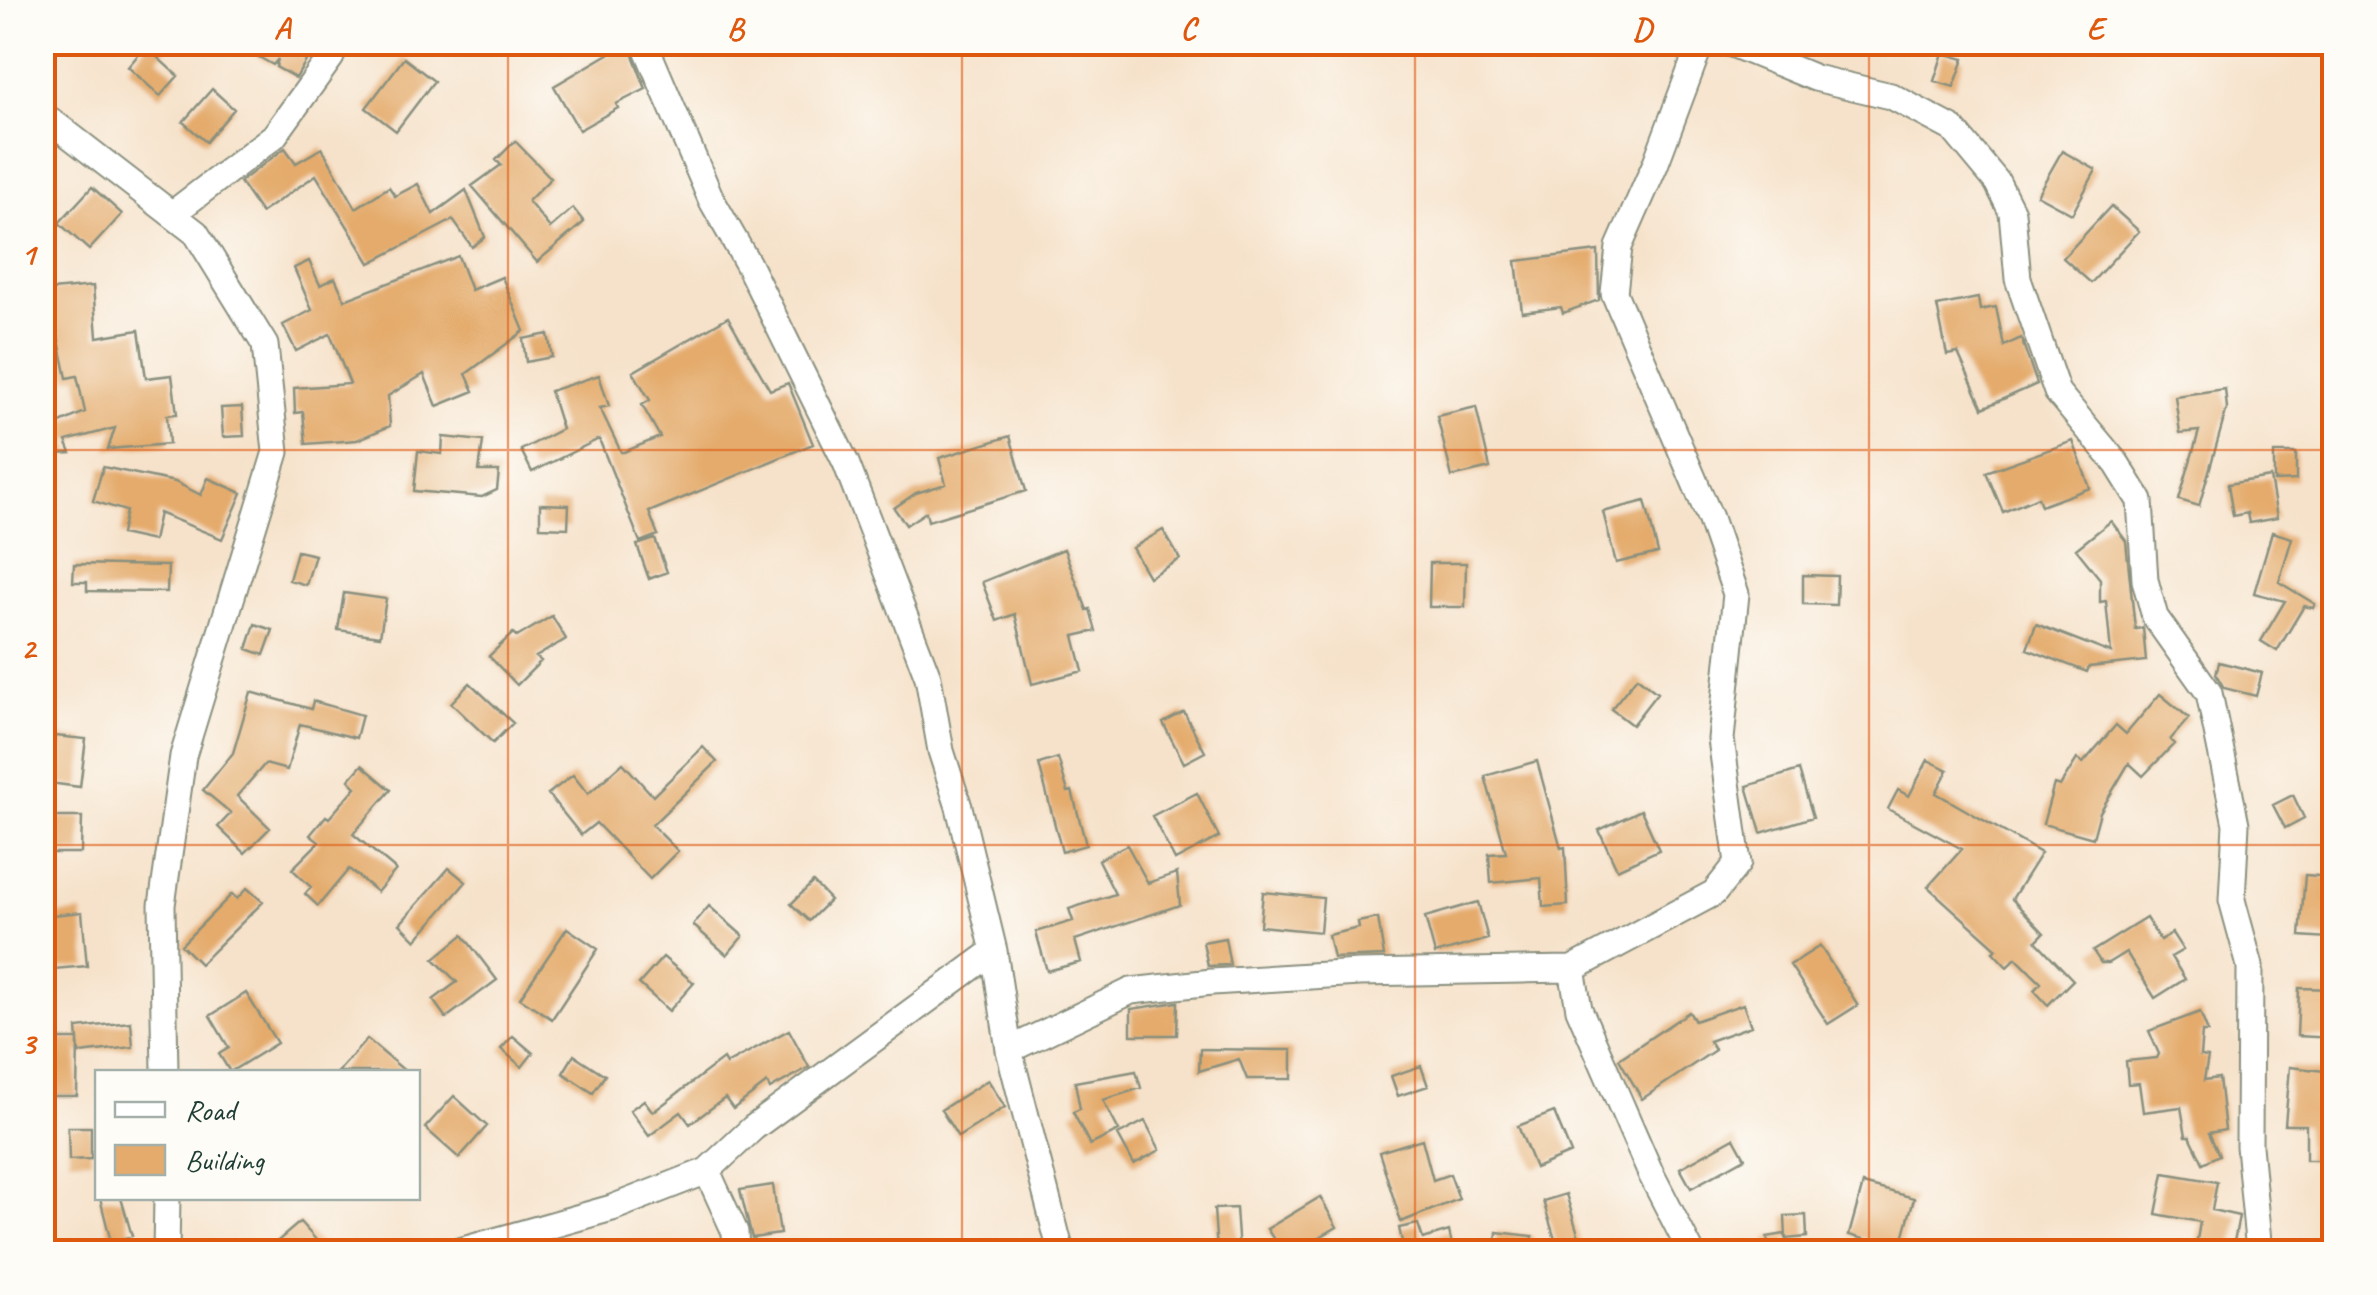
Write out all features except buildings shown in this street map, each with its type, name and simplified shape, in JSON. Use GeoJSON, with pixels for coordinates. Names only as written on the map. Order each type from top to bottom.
{"type":"FeatureCollection","features":[{"type":"Feature","properties":{"kind":"street"},"geometry":{"type":"LineString","coordinates":[[172,214],[274,136],[331,57],[334,42]]}},
{"type":"Feature","properties":{"kind":"street"},"geometry":{"type":"LineString","coordinates":[[644,42],[704,185],[748,264],[846,462],[928,676],[941,751],[960,807],[994,950],[1009,1050],[1061,1252]]}},
{"type":"Feature","properties":{"kind":"street"},"geometry":{"type":"LineString","coordinates":[[1009,1050],[1130,991],[1359,972],[1572,969],[1714,893],[1738,862],[1721,740],[1736,594],[1710,518],[1614,293],[1619,248],[1656,165],[1701,42]]}},
{"type":"Feature","properties":{"kind":"street"},"geometry":{"type":"LineString","coordinates":[[1727,42],[1815,78],[1891,96],[1953,129],[1997,182],[2012,212],[2018,280],[2057,392],[2117,464],[2140,501],[2145,580],[2155,617],[2210,694],[2216,742],[2236,824],[2232,900],[2250,966],[2249,1146],[2260,1252]]}},
{"type":"Feature","properties":{"kind":"street"},"geometry":{"type":"LineString","coordinates":[[42,114],[196,233],[265,345],[276,452],[184,756],[162,905],[165,1070]]}},
{"type":"Feature","properties":{"kind":"street"},"geometry":{"type":"LineString","coordinates":[[456,1252],[612,1208],[707,1171],[754,1128],[994,950]]}},
{"type":"Feature","properties":{"kind":"street"},"geometry":{"type":"LineString","coordinates":[[1572,969],[1587,1028],[1651,1174],[1691,1252]]}},
{"type":"Feature","properties":{"kind":"street"},"geometry":{"type":"LineString","coordinates":[[707,1171],[735,1232],[736,1252]]}},
{"type":"Feature","properties":{"kind":"street"},"geometry":{"type":"LineString","coordinates":[[166,1252],[167,1200]]}}]}
